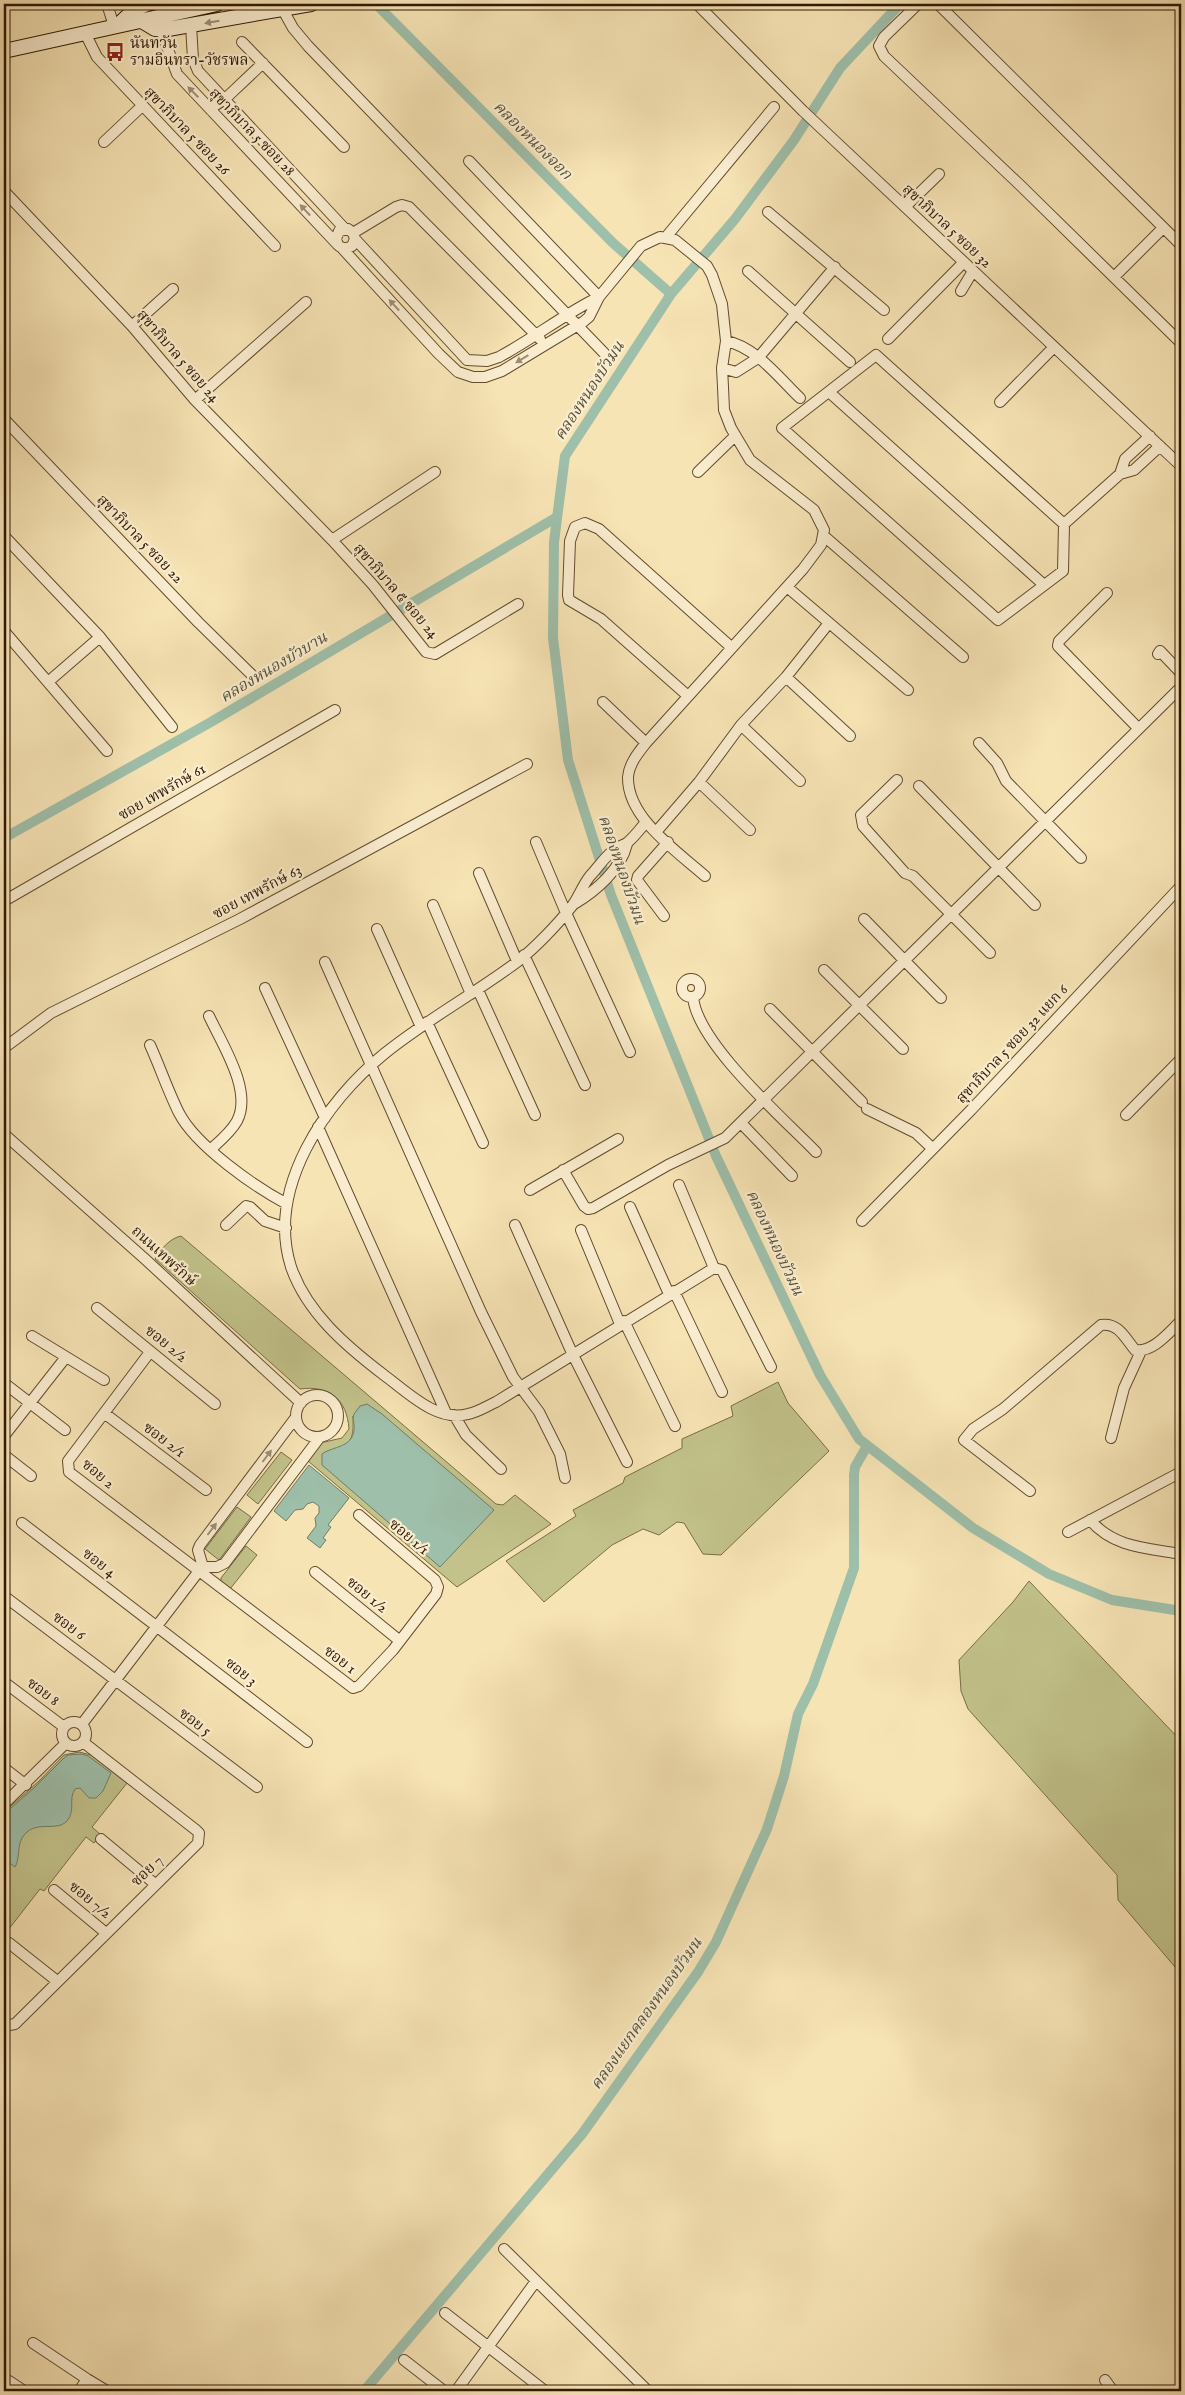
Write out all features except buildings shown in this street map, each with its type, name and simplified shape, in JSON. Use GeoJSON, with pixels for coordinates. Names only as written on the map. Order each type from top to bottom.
{"type":"FeatureCollection","features":[{"type":"Feature","properties":{"kind":"main road"},"geometry":{"type":"LineString","coordinates":[[116,26],[135,9],[147,4]]}},
{"type":"Feature","properties":{"kind":"main road"},"geometry":{"type":"LineString","coordinates":[[159,23],[217,4]]}},
{"type":"Feature","properties":{"kind":"main road"},"geometry":{"type":"LineString","coordinates":[[4,51],[140,20],[191,25],[311,4]]}},
{"type":"Feature","properties":{"kind":"street"},"geometry":{"type":"LineString","coordinates":[[107,4],[116,26]]}},
{"type":"Feature","properties":{"kind":"street","name":"สุขาภิบาล 5 ซอย 32"},"geometry":{"type":"LineString","coordinates":[[697,4],[803,111],[1181,466]]}},
{"type":"Feature","properties":{"kind":"street"},"geometry":{"type":"LineString","coordinates":[[918,4],[884,36],[879,46],[884,56],[1181,343]]}},
{"type":"Feature","properties":{"kind":"street"},"geometry":{"type":"LineString","coordinates":[[938,4],[1181,245]]}},
{"type":"Feature","properties":{"kind":"street"},"geometry":{"type":"LineString","coordinates":[[283,10],[293,28],[308,46],[605,354]]}},
{"type":"Feature","properties":{"kind":"street","name":"สุขาภิบาล 5 ซอย 28"},"geometry":{"type":"LineString","coordinates":[[159,23],[177,74],[458,372],[473,377],[485,377],[502,371],[589,317]]}},
{"type":"Feature","properties":{"kind":"street","name":"สุขาภิบาล 5 ซอย 28"},"geometry":{"type":"LineString","coordinates":[[191,25],[193,59],[198,71],[226,98],[467,360],[487,361],[499,357],[568,316],[579,307],[599,297]]}},
{"type":"Feature","properties":{"kind":"street","name":"สุขาภิบาล 5 ซอย 26"},"geometry":{"type":"LineString","coordinates":[[85,33],[97,57],[275,246]]}},
{"type":"Feature","properties":{"kind":"street"},"geometry":{"type":"LineString","coordinates":[[242,42],[344,146]]}},
{"type":"Feature","properties":{"kind":"street"},"geometry":{"type":"LineString","coordinates":[[210,109],[226,98],[263,63]]}},
{"type":"Feature","properties":{"kind":"street"},"geometry":{"type":"LineString","coordinates":[[104,142],[142,106]]}},
{"type":"Feature","properties":{"kind":"street"},"geometry":{"type":"LineString","coordinates":[[666,237],[774,107]]}},
{"type":"Feature","properties":{"kind":"street"},"geometry":{"type":"LineString","coordinates":[[469,161],[599,297]]}},
{"type":"Feature","properties":{"kind":"street"},"geometry":{"type":"LineString","coordinates":[[905,207],[939,174]]}},
{"type":"Feature","properties":{"kind":"street","name":"สุขาภิบาล 5 ซอย 24"},"geometry":{"type":"LineString","coordinates":[[4,191],[132,326],[195,400],[332,540]]}},
{"type":"Feature","properties":{"kind":"street"},"geometry":{"type":"LineString","coordinates":[[351,234],[350,248],[339,246],[336,239],[337,234],[351,234],[396,207],[402,205],[409,208],[537,335],[545,346]]}},
{"type":"Feature","properties":{"kind":"street"},"geometry":{"type":"LineString","coordinates":[[768,212],[884,310]]}},
{"type":"Feature","properties":{"kind":"street"},"geometry":{"type":"LineString","coordinates":[[1114,277],[1163,228]]}},
{"type":"Feature","properties":{"kind":"street"},"geometry":{"type":"LineString","coordinates":[[579,307],[589,317],[599,297],[634,254],[648,241],[666,237],[686,247],[707,266],[722,304],[726,342],[722,368],[724,410],[735,436],[750,460],[814,510],[822,521],[824,536],[821,545],[787,587],[646,743],[634,759],[628,777],[634,802],[646,822],[705,876]]}},
{"type":"Feature","properties":{"kind":"street"},"geometry":{"type":"LineString","coordinates":[[888,339],[964,262]]}},
{"type":"Feature","properties":{"kind":"street"},"geometry":{"type":"LineString","coordinates":[[722,368],[736,372],[758,358],[835,267]]}},
{"type":"Feature","properties":{"kind":"street"},"geometry":{"type":"LineString","coordinates":[[748,271],[850,362]]}},
{"type":"Feature","properties":{"kind":"street"},"geometry":{"type":"LineString","coordinates":[[961,291],[973,271]]}},
{"type":"Feature","properties":{"kind":"street"},"geometry":{"type":"LineString","coordinates":[[132,326],[173,289]]}},
{"type":"Feature","properties":{"kind":"street"},"geometry":{"type":"LineString","coordinates":[[195,400],[306,302]]}},
{"type":"Feature","properties":{"kind":"street"},"geometry":{"type":"LineString","coordinates":[[438,352],[449,341]]}},
{"type":"Feature","properties":{"kind":"street"},"geometry":{"type":"LineString","coordinates":[[726,342],[740,344],[758,358],[800,398]]}},
{"type":"Feature","properties":{"kind":"street"},"geometry":{"type":"LineString","coordinates":[[1000,402],[1054,347]]}},
{"type":"Feature","properties":{"kind":"street"},"geometry":{"type":"LineString","coordinates":[[1064,524],[876,355],[782,428],[998,620],[1063,571],[1064,524],[1120,474],[1134,470],[1160,446]]}},
{"type":"Feature","properties":{"kind":"street"},"geometry":{"type":"LineString","coordinates":[[829,392],[1044,585]]}},
{"type":"Feature","properties":{"kind":"street","name":"สุขาภิบาล 5 ซอย 22"},"geometry":{"type":"LineString","coordinates":[[4,419],[198,622],[255,678]]}},
{"type":"Feature","properties":{"kind":"street"},"geometry":{"type":"LineString","coordinates":[[698,472],[735,436]]}},
{"type":"Feature","properties":{"kind":"street"},"geometry":{"type":"LineString","coordinates":[[1120,474],[1125,459],[1150,436]]}},
{"type":"Feature","properties":{"kind":"street"},"geometry":{"type":"LineString","coordinates":[[332,540],[435,472]]}},
{"type":"Feature","properties":{"kind":"street"},"geometry":{"type":"LineString","coordinates":[[688,696],[601,619],[570,600],[568,595],[570,541],[575,527],[585,523],[599,529],[731,647]]}},
{"type":"Feature","properties":{"kind":"street"},"geometry":{"type":"LineString","coordinates":[[4,536],[100,637],[172,727]]}},
{"type":"Feature","properties":{"kind":"street"},"geometry":{"type":"LineString","coordinates":[[824,536],[962,657]]}},
{"type":"Feature","properties":{"kind":"street","name":"สุขาภิบาล ๕ ซอย 24"},"geometry":{"type":"LineString","coordinates":[[332,540],[373,585],[386,604],[426,652],[435,654],[518,604]]}},
{"type":"Feature","properties":{"kind":"street"},"geometry":{"type":"LineString","coordinates":[[787,587],[908,690]]}},
{"type":"Feature","properties":{"kind":"street"},"geometry":{"type":"LineString","coordinates":[[1107,594],[1059,641],[1058,646],[1138,728]]}},
{"type":"Feature","properties":{"kind":"street"},"geometry":{"type":"LineString","coordinates":[[656,832],[699,782],[741,725],[786,677],[829,623]]}},
{"type":"Feature","properties":{"kind":"street"},"geometry":{"type":"LineString","coordinates":[[4,632],[107,751]]}},
{"type":"Feature","properties":{"kind":"street"},"geometry":{"type":"LineString","coordinates":[[48,682],[100,637]]}},
{"type":"Feature","properties":{"kind":"street"},"geometry":{"type":"LineString","coordinates":[[1158,654],[1160,652],[1181,673]]}},
{"type":"Feature","properties":{"kind":"street"},"geometry":{"type":"LineString","coordinates":[[786,677],[850,736]]}},
{"type":"Feature","properties":{"kind":"street"},"geometry":{"type":"LineString","coordinates":[[563,1170],[584,1206],[588,1209],[668,1165],[720,1141],[742,1123],[1181,686]]}},
{"type":"Feature","properties":{"kind":"street"},"geometry":{"type":"LineString","coordinates":[[603,702],[646,743]]}},
{"type":"Feature","properties":{"kind":"street","name":"ซอย เทพรักษ์ 61"},"geometry":{"type":"LineString","coordinates":[[4,901],[335,710]]}},
{"type":"Feature","properties":{"kind":"street"},"geometry":{"type":"LineString","coordinates":[[741,725],[800,781]]}},
{"type":"Feature","properties":{"kind":"street"},"geometry":{"type":"LineString","coordinates":[[979,743],[997,763],[1006,780],[1081,858]]}},
{"type":"Feature","properties":{"kind":"street","name":"ซอย เทพรักษ์ 63"},"geometry":{"type":"LineString","coordinates":[[4,1048],[51,1013],[240,919],[527,764]]}},
{"type":"Feature","properties":{"kind":"street"},"geometry":{"type":"LineString","coordinates":[[897,780],[861,815],[863,826],[906,874],[913,876],[990,953]]}},
{"type":"Feature","properties":{"kind":"street"},"geometry":{"type":"LineString","coordinates":[[699,782],[750,830]]}},
{"type":"Feature","properties":{"kind":"street"},"geometry":{"type":"LineString","coordinates":[[919,786],[1035,905]]}},
{"type":"Feature","properties":{"kind":"street"},"geometry":{"type":"LineString","coordinates":[[646,822],[627,844],[624,858],[588,896],[574,904],[521,958],[474,992],[424,1024],[372,1065],[325,1118],[304,1150],[287,1204],[286,1228],[292,1267],[311,1305],[326,1324],[374,1368],[428,1406],[450,1414],[466,1415],[475,1412],[714,1268],[722,1270],[771,1367]]}},
{"type":"Feature","properties":{"kind":"street"},"geometry":{"type":"LineString","coordinates":[[536,842],[566,913],[630,1052]]}},
{"type":"Feature","properties":{"kind":"street"},"geometry":{"type":"LineString","coordinates":[[664,916],[637,880],[638,876],[668,842]]}},
{"type":"Feature","properties":{"kind":"street"},"geometry":{"type":"LineString","coordinates":[[574,904],[580,888],[592,874],[616,848],[627,844]]}},
{"type":"Feature","properties":{"kind":"street"},"geometry":{"type":"LineString","coordinates":[[479,873],[585,1085]]}},
{"type":"Feature","properties":{"kind":"street","name":"สุขาภิบาล 5 ซอย 32 แยก 6"},"geometry":{"type":"LineString","coordinates":[[862,1221],[971,1110],[1181,886]]}},
{"type":"Feature","properties":{"kind":"street"},"geometry":{"type":"LineString","coordinates":[[433,906],[535,1115]]}},
{"type":"Feature","properties":{"kind":"street"},"geometry":{"type":"LineString","coordinates":[[864,919],[941,998]]}},
{"type":"Feature","properties":{"kind":"street"},"geometry":{"type":"LineString","coordinates":[[377,929],[483,1143]]}},
{"type":"Feature","properties":{"kind":"street"},"geometry":{"type":"LineString","coordinates":[[324,962],[372,1065],[481,1312],[512,1377],[521,1385],[539,1412],[560,1454],[565,1478]]}},
{"type":"Feature","properties":{"kind":"street"},"geometry":{"type":"LineString","coordinates":[[824,970],[903,1049]]}},
{"type":"Feature","properties":{"kind":"street"},"geometry":{"type":"LineString","coordinates":[[265,988],[325,1118]]}},
{"type":"Feature","properties":{"kind":"street"},"geometry":{"type":"LineString","coordinates":[[693,997],[694,1007],[700,1019],[723,1056],[816,1152]]}},
{"type":"Feature","properties":{"kind":"street"},"geometry":{"type":"LineString","coordinates":[[770,1009],[864,1106],[916,1133],[932,1148]]}},
{"type":"Feature","properties":{"kind":"street"},"geometry":{"type":"LineString","coordinates":[[209,1016],[243,1096],[237,1122],[211,1149]]}},
{"type":"Feature","properties":{"kind":"street"},"geometry":{"type":"LineString","coordinates":[[150,1045],[179,1114],[211,1149],[254,1185],[287,1204]]}},
{"type":"Feature","properties":{"kind":"street"},"geometry":{"type":"LineString","coordinates":[[1126,1115],[1181,1059]]}},
{"type":"Feature","properties":{"kind":"street"},"geometry":{"type":"LineString","coordinates":[[742,1123],[792,1176]]}},
{"type":"Feature","properties":{"kind":"street"},"geometry":{"type":"LineString","coordinates":[[318,1127],[450,1414],[466,1435],[501,1469]]}},
{"type":"Feature","properties":{"kind":"street","name":"ถนนเทพรักษ์"},"geometry":{"type":"LineString","coordinates":[[4,1134],[145,1259],[301,1403]]}},
{"type":"Feature","properties":{"kind":"street"},"geometry":{"type":"LineString","coordinates":[[530,1190],[618,1139]]}},
{"type":"Feature","properties":{"kind":"street"},"geometry":{"type":"LineString","coordinates":[[678,1186],[714,1268]]}},
{"type":"Feature","properties":{"kind":"street"},"geometry":{"type":"LineString","coordinates":[[226,1226],[246,1206],[250,1207],[266,1221],[286,1228]]}},
{"type":"Feature","properties":{"kind":"street"},"geometry":{"type":"LineString","coordinates":[[630,1207],[722,1392]]}},
{"type":"Feature","properties":{"kind":"street"},"geometry":{"type":"LineString","coordinates":[[515,1225],[572,1353],[627,1462]]}},
{"type":"Feature","properties":{"kind":"street"},"geometry":{"type":"LineString","coordinates":[[581,1230],[622,1323],[675,1426]]}},
{"type":"Feature","properties":{"kind":"street","name":"ซอย 2/2"},"geometry":{"type":"LineString","coordinates":[[97,1308],[215,1404]]}},
{"type":"Feature","properties":{"kind":"street"},"geometry":{"type":"LineString","coordinates":[[1030,1491],[964,1440],[973,1429],[1003,1409],[1101,1324],[1109,1324],[1117,1328],[1135,1350],[1141,1351],[1158,1342],[1181,1321]]}},
{"type":"Feature","properties":{"kind":"street"},"geometry":{"type":"LineString","coordinates":[[32,1336],[104,1380]]}},
{"type":"Feature","properties":{"kind":"street"},"geometry":{"type":"LineString","coordinates":[[1111,1438],[1124,1388],[1141,1351]]}},
{"type":"Feature","properties":{"kind":"street","name":"ซอย 2"},"geometry":{"type":"LineString","coordinates":[[150,1352],[68,1461],[69,1472],[201,1569]]}},
{"type":"Feature","properties":{"kind":"street"},"geometry":{"type":"LineString","coordinates":[[4,1436],[66,1357]]}},
{"type":"Feature","properties":{"kind":"street"},"geometry":{"type":"LineString","coordinates":[[4,1383],[65,1430]]}},
{"type":"Feature","properties":{"kind":"street"},"geometry":{"type":"LineString","coordinates":[[82,1724],[201,1569],[217,1567],[224,1563],[320,1437],[332,1431],[336,1426],[337,1413],[335,1406],[325,1397],[319,1396],[306,1399],[301,1403],[296,1417],[200,1545],[198,1550],[201,1569]]}},
{"type":"Feature","properties":{"kind":"street","name":"ซอย 2/1"},"geometry":{"type":"LineString","coordinates":[[104,1413],[206,1490]]}},
{"type":"Feature","properties":{"kind":"street"},"geometry":{"type":"LineString","coordinates":[[296,1417],[301,1430],[313,1437],[320,1437]]}},
{"type":"Feature","properties":{"kind":"street"},"geometry":{"type":"LineString","coordinates":[[4,1456],[31,1476]]}},
{"type":"Feature","properties":{"kind":"street"},"geometry":{"type":"LineString","coordinates":[[1068,1532],[1180,1474]]}},
{"type":"Feature","properties":{"kind":"street","name":"ซอย 1/1"},"geometry":{"type":"LineString","coordinates":[[359,1515],[438,1583]]}},
{"type":"Feature","properties":{"kind":"street"},"geometry":{"type":"LineString","coordinates":[[1090,1520],[1100,1532],[1110,1539],[1130,1545],[1181,1554]]}},
{"type":"Feature","properties":{"kind":"street","name":"ซอย 4"},"geometry":{"type":"LineString","coordinates":[[22,1523],[157,1627]]}},
{"type":"Feature","properties":{"kind":"street","name":"ซอย 1"},"geometry":{"type":"LineString","coordinates":[[201,1569],[351,1687],[359,1686],[400,1641],[436,1594],[438,1583]]}},
{"type":"Feature","properties":{"kind":"street","name":"ซอย 1/2"},"geometry":{"type":"LineString","coordinates":[[315,1572],[400,1641]]}},
{"type":"Feature","properties":{"kind":"street","name":"ซอย 6"},"geometry":{"type":"LineString","coordinates":[[4,1596],[116,1680]]}},
{"type":"Feature","properties":{"kind":"street","name":"ซอย 3"},"geometry":{"type":"LineString","coordinates":[[157,1627],[307,1742]]}},
{"type":"Feature","properties":{"kind":"street","name":"ซอย 5"},"geometry":{"type":"LineString","coordinates":[[116,1680],[257,1787]]}},
{"type":"Feature","properties":{"kind":"street","name":"ซอย 8"},"geometry":{"type":"LineString","coordinates":[[4,1682],[64,1727]]}},
{"type":"Feature","properties":{"kind":"street"},"geometry":{"type":"LineString","coordinates":[[73,1722],[82,1724],[87,1734],[83,1742],[74,1746],[66,1743],[62,1733],[64,1727],[73,1722]]}},
{"type":"Feature","properties":{"kind":"street","name":"ซอย 7"},"geometry":{"type":"LineString","coordinates":[[4,2026],[15,2024],[198,1843],[199,1834],[83,1742]]}},
{"type":"Feature","properties":{"kind":"street"},"geometry":{"type":"LineString","coordinates":[[4,1804],[26,1785],[66,1743]]}},
{"type":"Feature","properties":{"kind":"street"},"geometry":{"type":"LineString","coordinates":[[4,1768],[26,1785]]}},
{"type":"Feature","properties":{"kind":"street"},"geometry":{"type":"LineString","coordinates":[[101,1839],[155,1884]]}},
{"type":"Feature","properties":{"kind":"street","name":"ซอย 7/2"},"geometry":{"type":"LineString","coordinates":[[54,1890],[106,1933]]}},
{"type":"Feature","properties":{"kind":"street"},"geometry":{"type":"LineString","coordinates":[[9,1943],[57,1981]]}},
{"type":"Feature","properties":{"kind":"street"},"geometry":{"type":"LineString","coordinates":[[504,2249],[648,2391]]}},
{"type":"Feature","properties":{"kind":"street"},"geometry":{"type":"LineString","coordinates":[[456,2391],[536,2281]]}},
{"type":"Feature","properties":{"kind":"street"},"geometry":{"type":"LineString","coordinates":[[445,2313],[545,2391]]}},
{"type":"Feature","properties":{"kind":"street"},"geometry":{"type":"LineString","coordinates":[[33,2343],[107,2391]]}},
{"type":"Feature","properties":{"kind":"street"},"geometry":{"type":"LineString","coordinates":[[404,2360],[444,2391]]}},
{"type":"Feature","properties":{"kind":"street"},"geometry":{"type":"LineString","coordinates":[[79,2391],[87,2379]]}},
{"type":"Feature","properties":{"kind":"street"},"geometry":{"type":"LineString","coordinates":[[1105,2380],[1113,2391]]}},
{"type":"Feature","properties":{"kind":"street"},"geometry":{"type":"LineString","coordinates":[[9,2381],[23,2391]]}},
{"type":"Feature","properties":{"kind":"green space"},"geometry":{"type":"Polygon","coordinates":[[[181,1236],[496,1504],[503,1505],[515,1495],[551,1524],[457,1587],[308,1461],[320,1443],[342,1438],[349,1429],[345,1410],[335,1396],[328,1392],[320,1389],[300,1389],[155,1259],[166,1245],[181,1236]],[[353,1416],[351,1439],[340,1448],[324,1453],[440,1567],[353,1416]]]}},
{"type":"Feature","properties":{"kind":"green space"},"geometry":{"type":"Polygon","coordinates":[[[778,1382],[788,1403],[829,1451],[721,1555],[703,1554],[684,1523],[677,1522],[659,1535],[643,1529],[612,1545],[544,1602],[506,1561],[576,1516],[573,1510],[623,1483],[625,1477],[682,1448],[682,1439],[733,1416],[731,1406],[778,1382]]]}},
{"type":"Feature","properties":{"kind":"green space"},"geometry":{"type":"Polygon","coordinates":[[[281,1452],[292,1460],[258,1504],[247,1495],[281,1452]]]}},
{"type":"Feature","properties":{"kind":"green space"},"geometry":{"type":"Polygon","coordinates":[[[237,1507],[251,1517],[219,1560],[205,1549],[237,1507]]]}},
{"type":"Feature","properties":{"kind":"green space"},"geometry":{"type":"Polygon","coordinates":[[[246,1546],[257,1555],[230,1589],[221,1581],[221,1578],[246,1546]]]}},
{"type":"Feature","properties":{"kind":"green space"},"geometry":{"type":"Polygon","coordinates":[[[1029,1581],[1181,1741],[1181,1974],[1118,1900],[1117,1875],[968,1709],[961,1691],[959,1660],[1013,1602],[1029,1581]]]}},
{"type":"Feature","properties":{"kind":"green space"},"geometry":{"type":"Polygon","coordinates":[[[79,1752],[91,1755],[127,1783],[92,1827],[101,1835],[94,1843],[86,1837],[44,1891],[40,1889],[5,1934],[4,1812],[39,1781],[64,1755],[79,1752]]]}},
{"type":"Feature","properties":{"kind":"shaded area"},"geometry":{"type":"Polygon","coordinates":[[[367,1404],[382,1414],[494,1510],[440,1567],[322,1465],[322,1454],[341,1446],[353,1436],[354,1414],[360,1406],[367,1404]]]}},
{"type":"Feature","properties":{"kind":"shaded area"},"geometry":{"type":"Polygon","coordinates":[[[309,1465],[349,1498],[328,1525],[331,1527],[323,1538],[326,1540],[320,1548],[307,1538],[316,1526],[315,1518],[319,1513],[319,1506],[313,1502],[307,1504],[303,1509],[295,1510],[286,1521],[274,1511],[309,1465]]]}},
{"type":"Feature","properties":{"kind":"shaded area"},"geometry":{"type":"Polygon","coordinates":[[[82,1754],[88,1756],[111,1773],[103,1791],[96,1798],[89,1798],[80,1788],[75,1789],[72,1797],[70,1817],[67,1821],[57,1826],[39,1827],[27,1832],[20,1842],[18,1860],[15,1867],[4,1859],[4,1814],[64,1758],[68,1755],[82,1754]]]}},
{"type":"Feature","properties":{"kind":"waterway","name":"คลองหนองจอก"},"geometry":{"type":"LineString","coordinates":[[376,4],[613,243],[671,294]]}},
{"type":"Feature","properties":{"kind":"waterway","name":"คลองหนองบัวมน"},"geometry":{"type":"LineString","coordinates":[[900,4],[840,68],[794,140],[735,219],[671,294],[565,456],[554,542],[553,638],[568,760],[611,895],[716,1156],[820,1375],[859,1439],[973,1528],[1049,1574],[1112,1600],[1181,1611]]}},
{"type":"Feature","properties":{"kind":"waterway","name":"คลองหนองบัวบาน"},"geometry":{"type":"LineString","coordinates":[[4,838],[211,722],[557,517]]}},
{"type":"Feature","properties":{"kind":"waterway","name":"คลองแยกคลองหนองบัวมน"},"geometry":{"type":"LineString","coordinates":[[364,2391],[582,2134],[698,1972],[716,1942],[767,1829],[784,1776],[798,1714],[813,1684],[854,1568],[854,1475],[855,1467],[867,1446]]}},
{"type":"Feature","properties":{"kind":"place","name":"นันทวัน รามอินทรา-วัชรพล"},"geometry":{"type":"Point","coordinates":[115,52]}}]}
